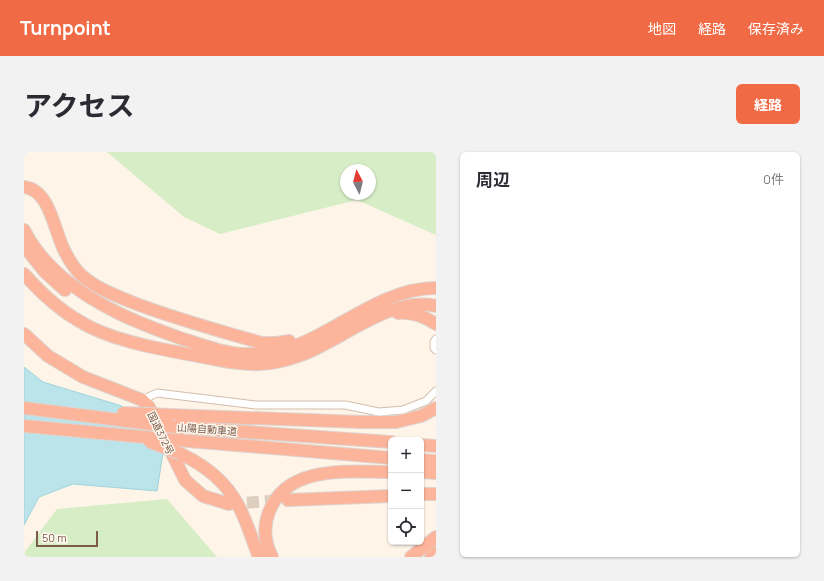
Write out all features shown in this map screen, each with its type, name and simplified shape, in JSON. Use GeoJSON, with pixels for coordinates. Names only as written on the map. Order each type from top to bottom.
{"type":"FeatureCollection","features":[{"type":"Feature","properties":{"kind":"highway"},"geometry":{"type":"LineString","coordinates":[[24,187],[32,188],[40,195],[49,209],[64,250],[80,274],[101,290],[153,310],[262,343],[277,343],[323,332]]}},
{"type":"Feature","properties":{"kind":"highway"},"geometry":{"type":"LineString","coordinates":[[24,230],[32,243],[61,276],[86,295],[110,309],[149,327],[190,341],[243,354],[282,350],[304,343],[371,306],[416,289],[436,288]]}},
{"type":"Feature","properties":{"kind":"highway"},"geometry":{"type":"LineString","coordinates":[[24,246],[34,260],[55,282],[85,304],[112,319],[215,359]]}},
{"type":"Feature","properties":{"kind":"highway"},"geometry":{"type":"LineString","coordinates":[[24,274],[41,292],[79,322],[107,335],[163,349],[238,364],[261,364],[284,361],[306,353],[373,319],[395,310],[413,305],[436,306]]}},
{"type":"Feature","properties":{"kind":"highway"},"geometry":{"type":"LineString","coordinates":[[392,298],[413,294],[436,294]]}},
{"type":"Feature","properties":{"kind":"highway"},"geometry":{"type":"LineString","coordinates":[[373,319],[404,313],[423,316],[436,324]]}},
{"type":"Feature","properties":{"kind":"highway","name":"国道372号"},"geometry":{"type":"LineString","coordinates":[[24,334],[48,356],[83,377],[142,400],[148,408],[185,480],[203,496],[229,504]]}},
{"type":"Feature","properties":{"kind":"highway"},"geometry":{"type":"LineString","coordinates":[[30,409],[332,421],[396,422],[421,416],[436,408]]}},
{"type":"Feature","properties":{"kind":"highway","name":"山陽自動車道"},"geometry":{"type":"LineString","coordinates":[[30,409],[175,427],[388,442]]}},
{"type":"Feature","properties":{"kind":"highway","name":"山陽自動車道"},"geometry":{"type":"LineString","coordinates":[[24,426],[388,458]]}},
{"type":"Feature","properties":{"kind":"highway"},"geometry":{"type":"LineString","coordinates":[[130,436],[181,454],[198,462],[229,490],[239,505],[259,557]]}},
{"type":"Feature","properties":{"kind":"highway"},"geometry":{"type":"LineString","coordinates":[[424,444],[436,446]]}},
{"type":"Feature","properties":{"kind":"highway"},"geometry":{"type":"LineString","coordinates":[[424,460],[436,461]]}},
{"type":"Feature","properties":{"kind":"highway"},"geometry":{"type":"LineString","coordinates":[[272,557],[268,550],[264,531],[266,518],[272,504],[281,491],[306,477],[334,472],[388,472]]}},
{"type":"Feature","properties":{"kind":"highway"},"geometry":{"type":"LineString","coordinates":[[424,472],[436,473]]}},
{"type":"Feature","properties":{"kind":"highway"},"geometry":{"type":"LineString","coordinates":[[424,494],[436,494]]}},
{"type":"Feature","properties":{"kind":"highway"},"geometry":{"type":"LineString","coordinates":[[288,500],[388,496]]}},
{"type":"Feature","properties":{"kind":"highway"},"geometry":{"type":"LineString","coordinates":[[411,557],[436,538]]}},
{"type":"Feature","properties":{"kind":"highway"},"geometry":{"type":"LineString","coordinates":[[431,557],[436,553]]}},
{"type":"Feature","properties":{"kind":"street"},"geometry":{"type":"LineString","coordinates":[[436,340],[434,342],[434,348],[436,350]]}},
{"type":"Feature","properties":{"kind":"street"},"geometry":{"type":"LineString","coordinates":[[142,400],[157,393],[256,405],[345,405],[379,412],[403,410],[426,401],[436,391]]}},
{"type":"Feature","properties":{"kind":"green space"},"geometry":{"type":"Polygon","coordinates":[[[107,152],[436,152],[436,235],[357,200],[220,234],[184,217],[107,152]]]}},
{"type":"Feature","properties":{"kind":"green space"},"geometry":{"type":"Polygon","coordinates":[[[167,499],[217,557],[24,557],[24,553],[57,509],[167,499]]]}},
{"type":"Feature","properties":{"kind":"water"},"geometry":{"type":"Polygon","coordinates":[[[24,367],[43,382],[122,406],[163,453],[157,491],[73,484],[39,497],[24,525],[24,367]]]}},
{"type":"Feature","properties":{"kind":"tunnel"},"geometry":{"type":"LineString","coordinates":[[229,504],[284,500]]}}]}
